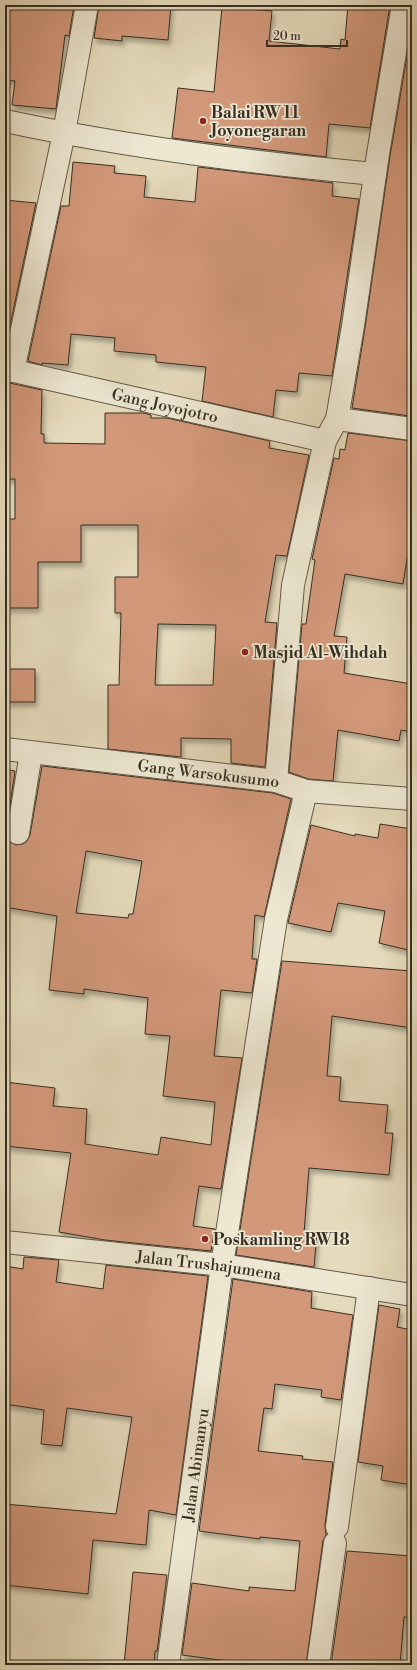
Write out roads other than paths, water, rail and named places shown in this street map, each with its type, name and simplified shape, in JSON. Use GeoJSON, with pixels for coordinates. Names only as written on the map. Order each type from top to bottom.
{"type":"FeatureCollection","features":[{"type":"Feature","properties":{"kind":"street"},"geometry":{"type":"LineString","coordinates":[[9,370],[64,133],[87,5]]}},
{"type":"Feature","properties":{"kind":"street"},"geometry":{"type":"LineString","coordinates":[[276,781],[293,585],[325,441],[337,419],[353,326],[375,174],[406,10]]}},
{"type":"Feature","properties":{"kind":"street"},"geometry":{"type":"LineString","coordinates":[[5,121],[64,133],[280,165],[375,174]]}},
{"type":"Feature","properties":{"kind":"street","name":"Gang Joyojotro"},"geometry":{"type":"LineString","coordinates":[[9,370],[325,441]]}},
{"type":"Feature","properties":{"kind":"street"},"geometry":{"type":"LineString","coordinates":[[337,419],[412,429]]}},
{"type":"Feature","properties":{"kind":"street","name":"Gang Warsokusumo"},"geometry":{"type":"LineString","coordinates":[[5,749],[276,781],[306,791],[412,799]]}},
{"type":"Feature","properties":{"kind":"street"},"geometry":{"type":"LineString","coordinates":[[18,833],[31,753]]}},
{"type":"Feature","properties":{"kind":"street","name":"Jalan Abimanyu"},"geometry":{"type":"LineString","coordinates":[[168,1665],[222,1265],[276,919],[306,791]]}},
{"type":"Feature","properties":{"kind":"street","name":"Jalan Trushajumena"},"geometry":{"type":"LineString","coordinates":[[5,1242],[222,1265],[412,1295]]}},
{"type":"Feature","properties":{"kind":"street"},"geometry":{"type":"LineString","coordinates":[[318,1665],[369,1288]]}},
{"type":"Feature","properties":{"kind":"place","name":"Balai RW 11 Joyonegaran"},"geometry":{"type":"Point","coordinates":[203,121]}},
{"type":"Feature","properties":{"kind":"place","name":"Masjid Al-Wihdah"},"geometry":{"type":"Point","coordinates":[245,652]}},
{"type":"Feature","properties":{"kind":"place","name":"Poskamling RW18"},"geometry":{"type":"Point","coordinates":[205,1239]}}]}
